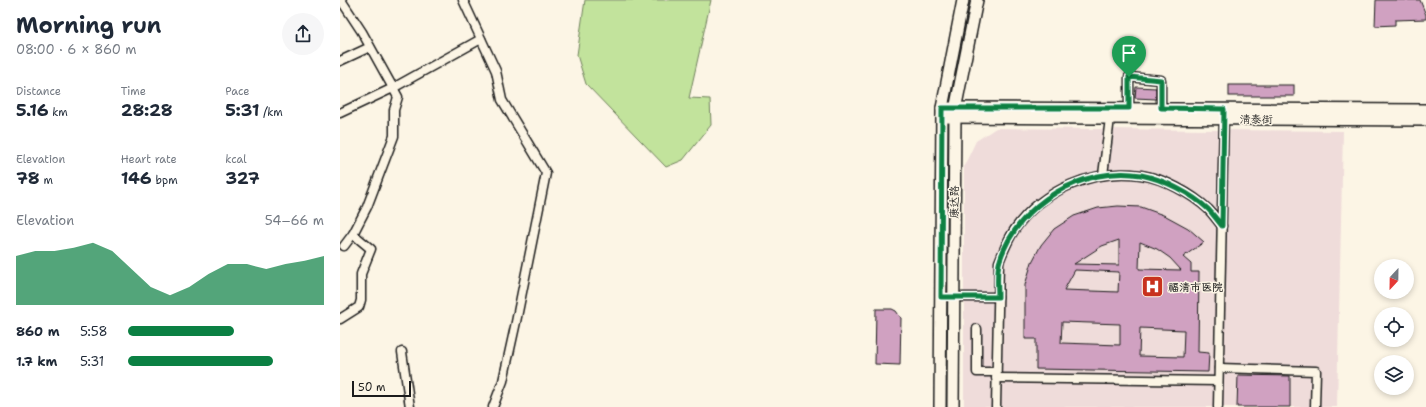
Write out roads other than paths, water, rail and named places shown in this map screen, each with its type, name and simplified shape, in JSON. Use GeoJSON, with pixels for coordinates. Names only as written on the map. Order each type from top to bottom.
{"type":"FeatureCollection","features":[{"type":"Feature","properties":{"kind":"street"},"geometry":{"type":"LineString","coordinates":[[341,0],[398,97],[394,110],[394,136],[366,207],[353,234],[344,246]]}},
{"type":"Feature","properties":{"kind":"street"},"geometry":{"type":"LineString","coordinates":[[463,0],[496,71],[502,100],[546,173],[503,381],[493,407]]}},
{"type":"Feature","properties":{"kind":"street","name":"康达路"},"geometry":{"type":"LineString","coordinates":[[940,407],[942,113],[963,0]]}},
{"type":"Feature","properties":{"kind":"street","name":"康达路"},"geometry":{"type":"LineString","coordinates":[[952,407],[955,112],[977,0]]}},
{"type":"Feature","properties":{"kind":"street"},"geometry":{"type":"LineString","coordinates":[[340,113],[393,88],[481,39]]}},
{"type":"Feature","properties":{"kind":"street"},"geometry":{"type":"LineString","coordinates":[[340,60],[370,47]]}},
{"type":"Feature","properties":{"kind":"street"},"geometry":{"type":"LineString","coordinates":[[1129,108],[1129,77],[1161,80],[1161,108]]}},
{"type":"Feature","properties":{"kind":"street","name":"清泰街"},"geometry":{"type":"LineString","coordinates":[[942,113],[1161,108],[1224,114],[1426,120]]}},
{"type":"Feature","properties":{"kind":"street","name":"清泰街"},"geometry":{"type":"LineString","coordinates":[[955,112],[1110,118],[1426,110]]}},
{"type":"Feature","properties":{"kind":"street"},"geometry":{"type":"LineString","coordinates":[[1218,407],[1224,114]]}},
{"type":"Feature","properties":{"kind":"street"},"geometry":{"type":"LineString","coordinates":[[1103,176],[1110,118]]}},
{"type":"Feature","properties":{"kind":"street"},"geometry":{"type":"LineString","coordinates":[[996,407],[999,262],[1006,246],[1020,223],[1048,197],[1064,188],[1096,176],[1119,174],[1142,175],[1167,183],[1190,196],[1208,209],[1222,226]]}},
{"type":"Feature","properties":{"kind":"street"},"geometry":{"type":"LineString","coordinates":[[340,319],[359,308],[361,300],[361,274],[371,249],[353,234]]}},
{"type":"Feature","properties":{"kind":"street"},"geometry":{"type":"LineString","coordinates":[[941,297],[998,297]]}},
{"type":"Feature","properties":{"kind":"street"},"geometry":{"type":"LineString","coordinates":[[977,329],[977,372],[996,375],[1218,381]]}},
{"type":"Feature","properties":{"kind":"street"},"geometry":{"type":"LineString","coordinates":[[402,352],[410,407]]}},
{"type":"Feature","properties":{"kind":"street"},"geometry":{"type":"LineString","coordinates":[[1219,368],[1316,371],[1315,407]]}},
{"type":"Feature","properties":{"kind":"place","name":"福清市医院"},"geometry":{"type":"Point","coordinates":[1152,287]}}]}
